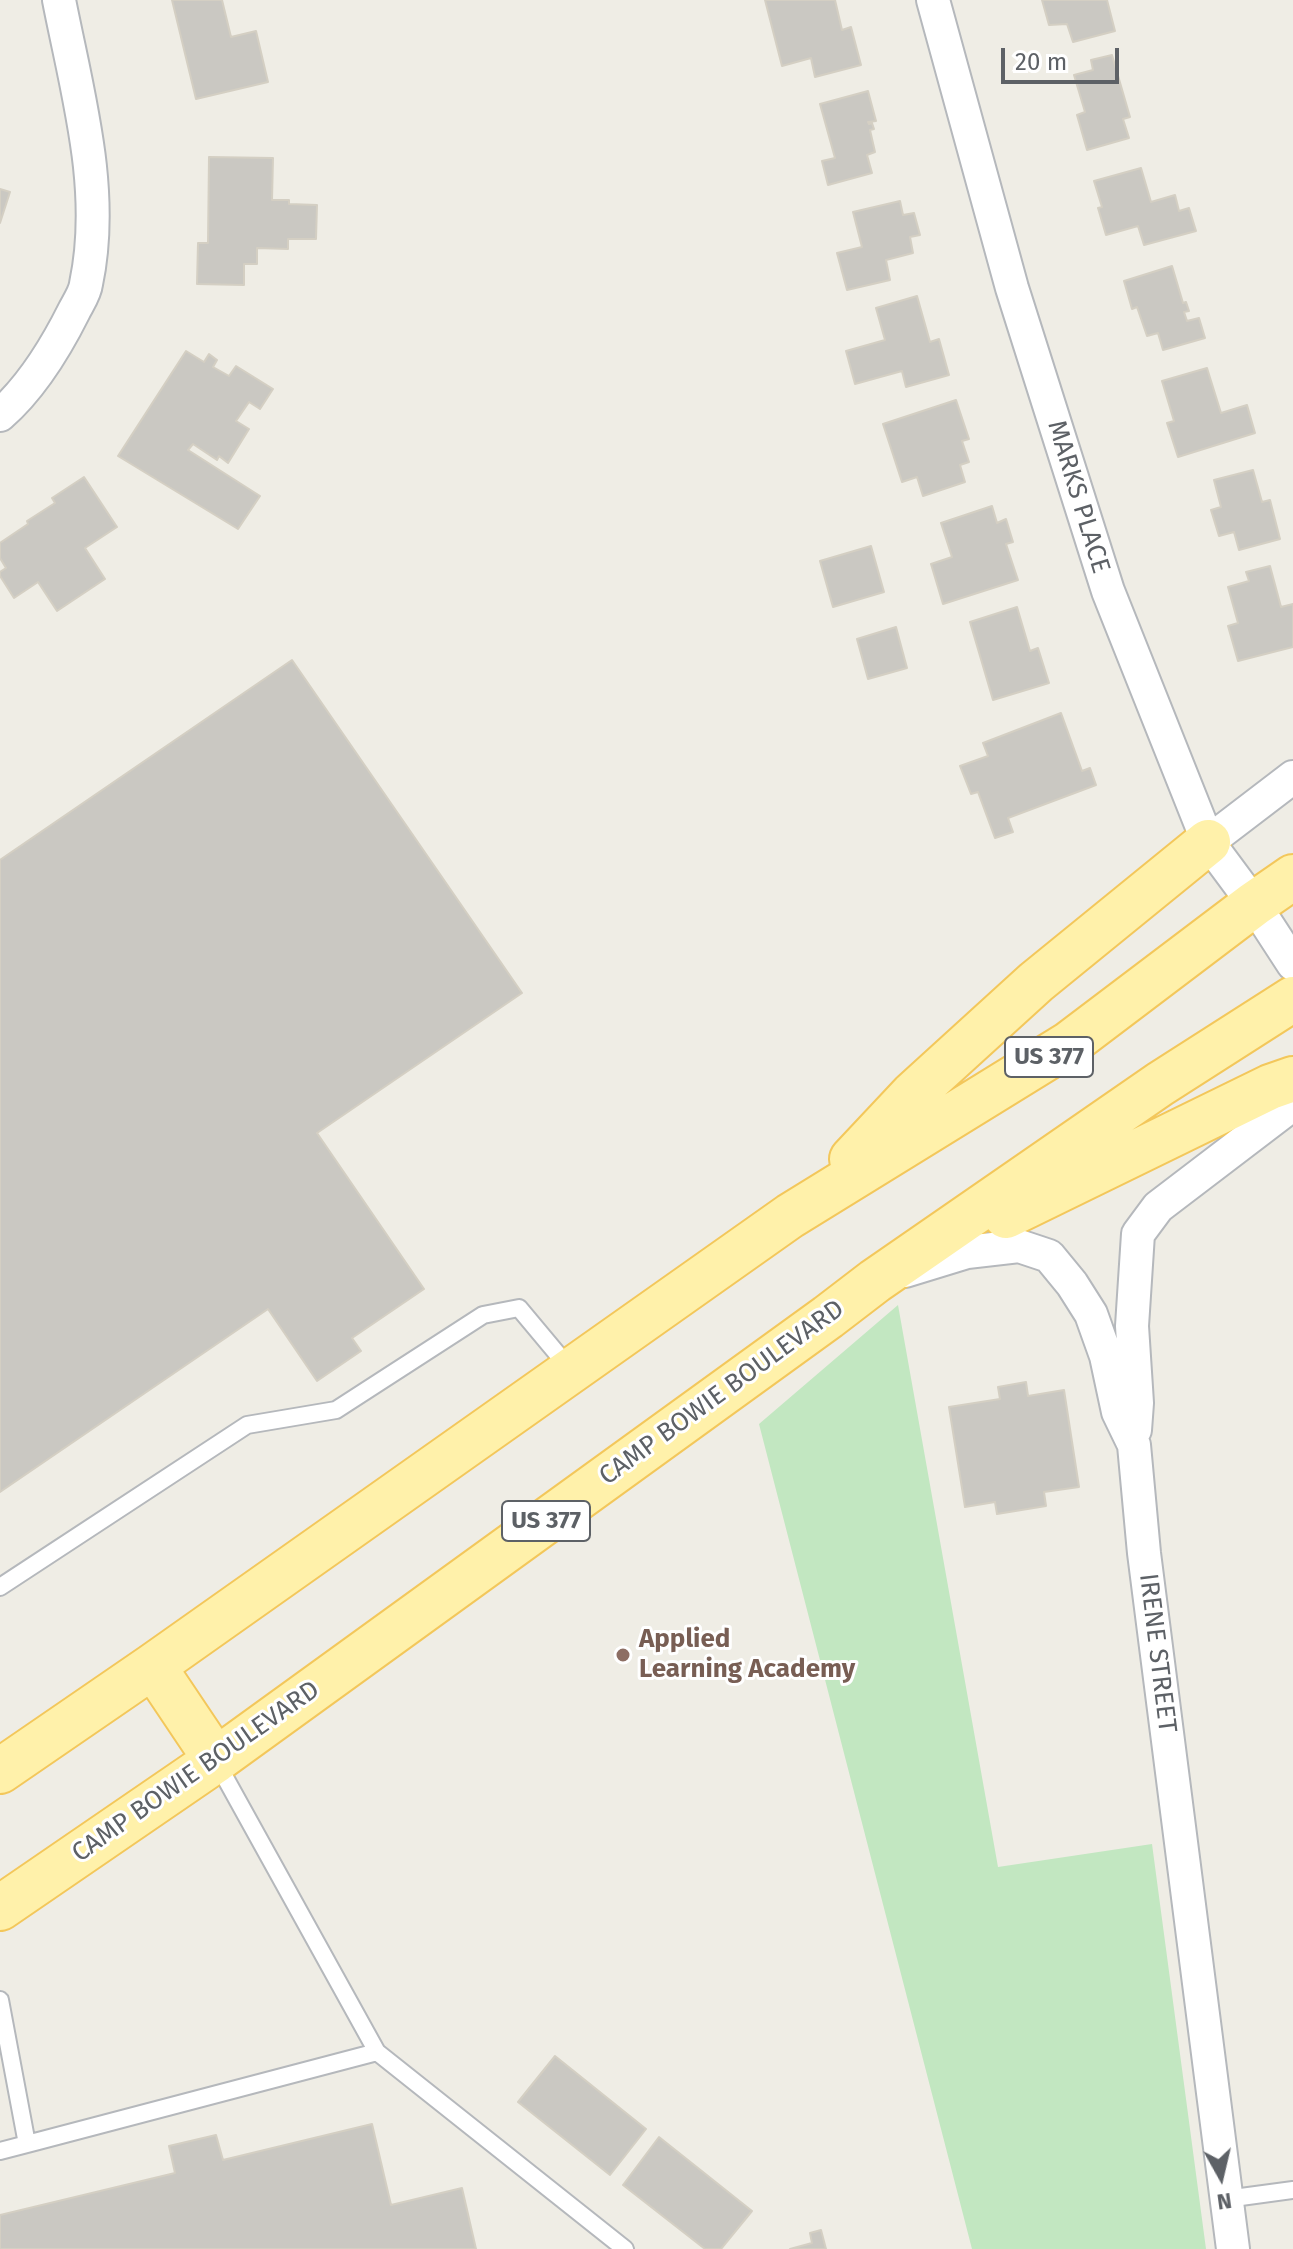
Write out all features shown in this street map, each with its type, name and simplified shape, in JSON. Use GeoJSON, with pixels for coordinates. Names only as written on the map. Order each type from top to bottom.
{"type":"FeatureCollection","features":[{"type":"Feature","properties":{"kind":"main road"},"geometry":{"type":"LineString","coordinates":[[790,1216],[850,1161],[913,1094],[1036,982],[1208,842]]}},
{"type":"Feature","properties":{"kind":"main road","name":"US 377"},"geometry":{"type":"LineString","coordinates":[[0,1771],[790,1216],[1069,1044],[1293,877]]}},
{"type":"Feature","properties":{"kind":"main road","name":"CAMP BOWIE BOULEVARD"},"geometry":{"type":"LineString","coordinates":[[0,1908],[216,1760],[875,1281],[1160,1084],[1293,999]]}},
{"type":"Feature","properties":{"kind":"main road"},"geometry":{"type":"LineString","coordinates":[[875,1281],[1270,1087],[1293,1079]]}},
{"type":"Feature","properties":{"kind":"main road"},"geometry":{"type":"LineString","coordinates":[[153,1666],[216,1760]]}},
{"type":"Feature","properties":{"kind":"street"},"geometry":{"type":"LineString","coordinates":[[0,415],[11,406],[55,348],[86,287],[94,219],[88,152],[59,0]]}},
{"type":"Feature","properties":{"kind":"street","name":"MARKS PLACE"},"geometry":{"type":"LineString","coordinates":[[933,0],[1012,288],[1108,591],[1208,842],[1293,964]]}},
{"type":"Feature","properties":{"kind":"street"},"geometry":{"type":"LineString","coordinates":[[1208,842],[1293,777]]}},
{"type":"Feature","properties":{"kind":"street"},"geometry":{"type":"LineString","coordinates":[[1134,1445],[1137,1403],[1132,1326],[1138,1234],[1158,1207],[1293,1104]]}},
{"type":"Feature","properties":{"kind":"street","name":"IRENE STREET"},"geometry":{"type":"LineString","coordinates":[[875,1281],[967,1252],[1019,1246],[1049,1256],[1091,1314],[1106,1356],[1118,1412],[1134,1445],[1144,1553],[1233,2249]]}},
{"type":"Feature","properties":{"kind":"lane"},"geometry":{"type":"LineString","coordinates":[[0,1587],[247,1425],[336,1410],[483,1315],[519,1308],[571,1370]]}},
{"type":"Feature","properties":{"kind":"lane"},"geometry":{"type":"LineString","coordinates":[[216,1760],[377,2052],[625,2249]]}},
{"type":"Feature","properties":{"kind":"lane"},"geometry":{"type":"LineString","coordinates":[[0,2000],[27,2144]]}},
{"type":"Feature","properties":{"kind":"lane"},"geometry":{"type":"LineString","coordinates":[[0,2151],[377,2052]]}},
{"type":"Feature","properties":{"kind":"lane"},"geometry":{"type":"LineString","coordinates":[[1226,2199],[1293,2190]]}},
{"type":"Feature","properties":{"kind":"green space"},"geometry":{"type":"Polygon","coordinates":[[[898,1305],[998,1867],[1152,1844],[1206,2249],[972,2249],[759,1424],[898,1305]]]}},
{"type":"Feature","properties":{"kind":"building"},"geometry":{"type":"Polygon","coordinates":[[[172,0],[222,0],[231,37],[256,31],[268,82],[196,99],[172,0]]]}},
{"type":"Feature","properties":{"kind":"building"},"geometry":{"type":"Polygon","coordinates":[[[765,0],[835,0],[842,30],[851,27],[861,65],[815,77],[811,58],[782,66],[765,0]]]}},
{"type":"Feature","properties":{"kind":"building"},"geometry":{"type":"Polygon","coordinates":[[[1042,0],[1107,0],[1115,31],[1073,42],[1067,24],[1049,25],[1042,0]]]}},
{"type":"Feature","properties":{"kind":"building"},"geometry":{"type":"Polygon","coordinates":[[[1112,55],[1130,117],[1123,119],[1129,138],[1087,150],[1077,115],[1085,112],[1074,75],[1093,70],[1091,60],[1112,55]]]}},
{"type":"Feature","properties":{"kind":"building"},"geometry":{"type":"Polygon","coordinates":[[[868,91],[876,121],[868,122],[874,129],[870,130],[875,152],[867,155],[872,173],[828,185],[822,161],[835,158],[820,104],[868,91]]]}},
{"type":"Feature","properties":{"kind":"building"},"geometry":{"type":"Polygon","coordinates":[[[209,157],[273,158],[272,200],[317,205],[316,239],[288,239],[288,249],[257,248],[257,264],[244,264],[244,285],[197,284],[198,243],[208,243],[209,157]]]}},
{"type":"Feature","properties":{"kind":"building"},"geometry":{"type":"Polygon","coordinates":[[[1141,168],[1151,202],[1175,195],[1179,211],[1189,208],[1196,231],[1144,245],[1138,226],[1106,235],[1094,181],[1141,168]]]}},
{"type":"Feature","properties":{"kind":"building"},"geometry":{"type":"Polygon","coordinates":[[[0,189],[10,192],[0,223],[0,189]]]}},
{"type":"Feature","properties":{"kind":"building"},"geometry":{"type":"Polygon","coordinates":[[[900,201],[903,215],[914,213],[920,235],[910,237],[913,253],[886,260],[890,280],[847,290],[837,253],[862,247],[853,212],[900,201]]]}},
{"type":"Feature","properties":{"kind":"building"},"geometry":{"type":"Polygon","coordinates":[[[1172,266],[1183,303],[1186,302],[1189,311],[1184,312],[1187,321],[1199,318],[1205,338],[1163,350],[1158,333],[1147,336],[1137,307],[1132,309],[1124,281],[1172,266]]]}},
{"type":"Feature","properties":{"kind":"building"},"geometry":{"type":"Polygon","coordinates":[[[917,296],[930,342],[939,339],[949,375],[906,387],[902,371],[855,384],[846,351],[885,340],[876,308],[917,296]]]}},
{"type":"Feature","properties":{"kind":"building"},"geometry":{"type":"Polygon","coordinates":[[[186,351],[204,362],[209,354],[217,360],[213,367],[229,376],[236,366],[273,389],[260,409],[249,402],[236,421],[249,429],[228,463],[219,456],[217,460],[193,444],[188,450],[260,496],[238,529],[118,456],[186,351]]]}},
{"type":"Feature","properties":{"kind":"building"},"geometry":{"type":"Polygon","coordinates":[[[1207,368],[1221,413],[1247,405],[1255,433],[1178,457],[1167,423],[1174,421],[1162,381],[1207,368]]]}},
{"type":"Feature","properties":{"kind":"building"},"geometry":{"type":"Polygon","coordinates":[[[956,400],[969,439],[962,441],[969,462],[960,465],[965,482],[923,496],[917,477],[902,482],[883,424],[956,400]]]}},
{"type":"Feature","properties":{"kind":"building"},"geometry":{"type":"Polygon","coordinates":[[[1253,470],[1262,502],[1270,500],[1280,539],[1239,550],[1234,532],[1219,536],[1211,510],[1221,507],[1214,480],[1253,470]]]}},
{"type":"Feature","properties":{"kind":"building"},"geometry":{"type":"Polygon","coordinates":[[[84,477],[117,527],[85,548],[105,579],[57,611],[38,582],[14,598],[0,576],[6,568],[0,558],[0,543],[55,503],[52,498],[84,477]]]}},
{"type":"Feature","properties":{"kind":"building"},"geometry":{"type":"Polygon","coordinates":[[[992,506],[997,523],[1006,519],[1013,542],[1006,544],[1018,580],[943,604],[931,564],[952,557],[941,523],[992,506]]]}},
{"type":"Feature","properties":{"kind":"building"},"geometry":{"type":"Polygon","coordinates":[[[871,546],[884,592],[833,607],[820,561],[871,546]]]}},
{"type":"Feature","properties":{"kind":"building"},"geometry":{"type":"Polygon","coordinates":[[[1270,566],[1281,607],[1293,604],[1293,647],[1238,661],[1228,626],[1238,623],[1228,587],[1249,581],[1246,572],[1270,566]]]}},
{"type":"Feature","properties":{"kind":"building"},"geometry":{"type":"Polygon","coordinates":[[[1017,607],[1030,651],[1038,648],[1049,683],[993,700],[970,622],[1017,607]]]}},
{"type":"Feature","properties":{"kind":"building"},"geometry":{"type":"Polygon","coordinates":[[[896,627],[907,668],[868,679],[857,639],[896,627]]]}},
{"type":"Feature","properties":{"kind":"building"},"geometry":{"type":"Polygon","coordinates":[[[292,660],[522,993],[317,1133],[424,1289],[352,1338],[361,1351],[317,1381],[268,1309],[0,1492],[0,860],[292,660]]]}},
{"type":"Feature","properties":{"kind":"building"},"geometry":{"type":"Polygon","coordinates":[[[1061,713],[1082,771],[1090,768],[1096,785],[1008,818],[1013,832],[995,838],[978,792],[971,794],[960,766],[988,756],[983,743],[1061,713]]]}},
{"type":"Feature","properties":{"kind":"building"},"geometry":{"type":"Polygon","coordinates":[[[1026,1382],[1028,1396],[1064,1390],[1079,1487],[1044,1492],[1046,1506],[997,1514],[995,1502],[965,1507],[949,1407],[1000,1399],[998,1387],[1026,1382]]]}},
{"type":"Feature","properties":{"kind":"building"},"geometry":{"type":"Polygon","coordinates":[[[555,2056],[646,2129],[610,2175],[518,2102],[555,2056]]]}},
{"type":"Feature","properties":{"kind":"building"},"geometry":{"type":"Polygon","coordinates":[[[372,2124],[391,2205],[462,2188],[476,2249],[0,2249],[0,2215],[175,2173],[169,2146],[216,2135],[223,2160],[372,2124]]]}},
{"type":"Feature","properties":{"kind":"building"},"geometry":{"type":"Polygon","coordinates":[[[659,2137],[752,2211],[721,2249],[705,2249],[623,2185],[659,2137]]]}},
{"type":"Feature","properties":{"kind":"building"},"geometry":{"type":"Polygon","coordinates":[[[821,2230],[826,2249],[790,2249],[812,2243],[810,2233],[821,2230]]]}},
{"type":"Feature","properties":{"kind":"place","name":"Applied Learning Academy"},"geometry":{"type":"Point","coordinates":[623,1655]}}]}
